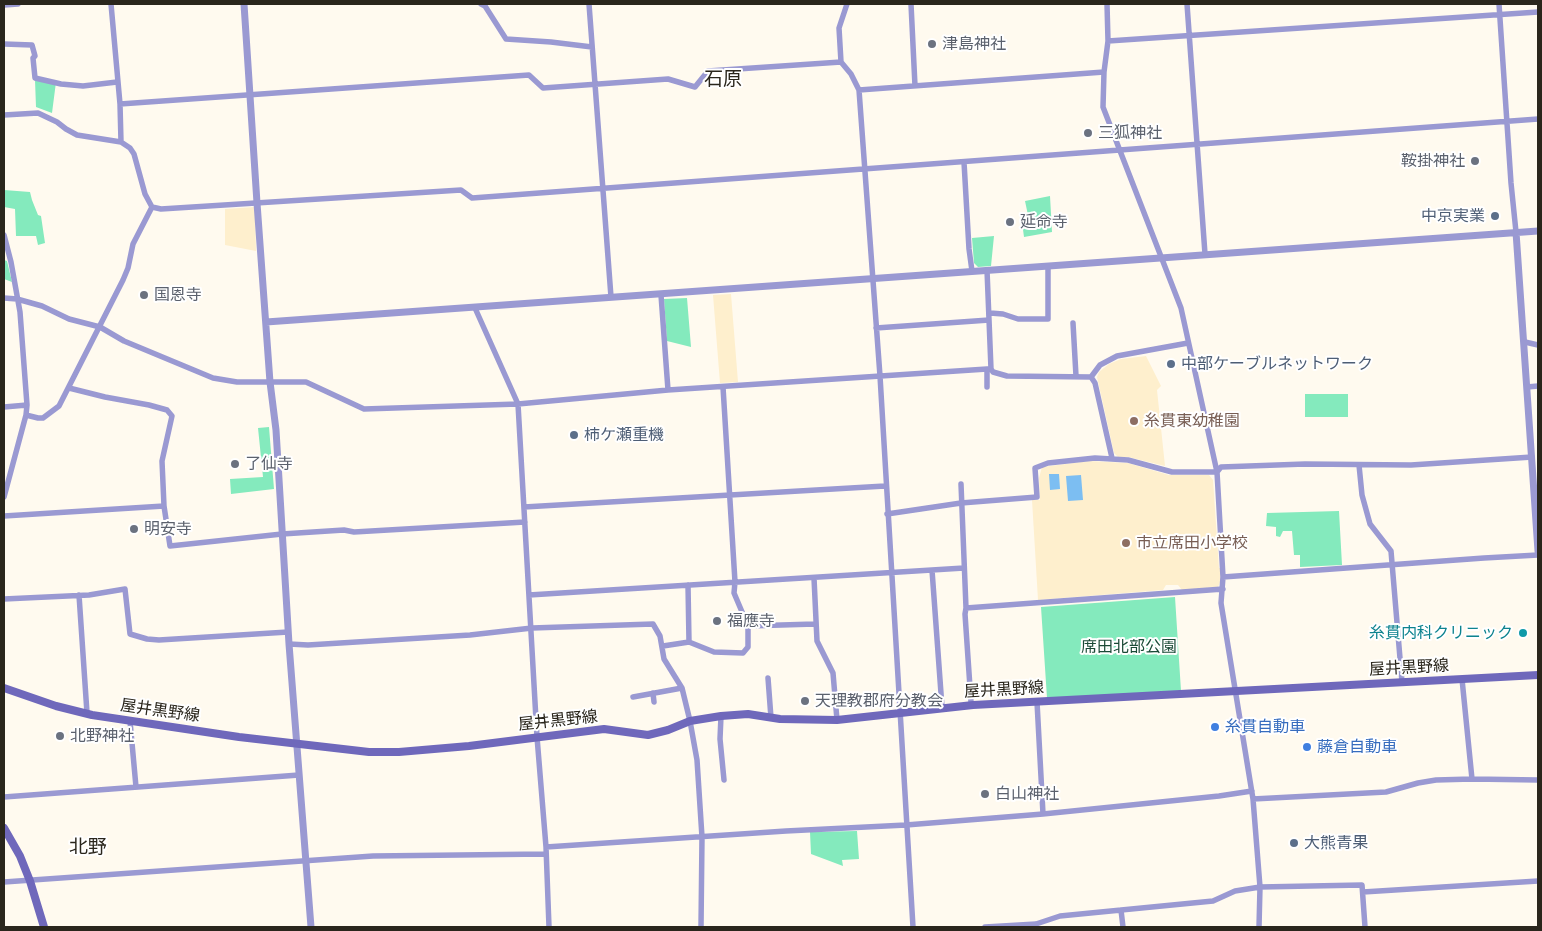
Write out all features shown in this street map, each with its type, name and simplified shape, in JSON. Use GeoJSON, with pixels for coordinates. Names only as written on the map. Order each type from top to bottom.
{"type":"FeatureCollection","features":[{"type":"Feature","properties":{"kind":"main road","name":"屋井黒野線"},"geometry":{"type":"LineString","coordinates":[[4,688],[56,706],[130,721],[298,744],[369,752],[399,752],[469,746],[604,729],[648,735],[668,730],[690,721],[748,714],[771,718],[837,720],[973,705],[1538,675]]}},
{"type":"Feature","properties":{"kind":"main road"},"geometry":{"type":"LineString","coordinates":[[4,828],[20,856],[44,927]]}},
{"type":"Feature","properties":{"kind":"street"},"geometry":{"type":"LineString","coordinates":[[4,5],[18,4]]}},
{"type":"Feature","properties":{"kind":"street"},"geometry":{"type":"LineString","coordinates":[[111,4],[120,104],[121,142]]}},
{"type":"Feature","properties":{"kind":"street"},"geometry":{"type":"LineString","coordinates":[[244,4],[270,382],[276,430],[288,632],[311,927]]}},
{"type":"Feature","properties":{"kind":"street"},"geometry":{"type":"LineString","coordinates":[[589,4],[611,297]]}},
{"type":"Feature","properties":{"kind":"street"},"geometry":{"type":"LineString","coordinates":[[847,4],[839,28],[841,62],[851,74],[859,90],[880,376],[913,927]]}},
{"type":"Feature","properties":{"kind":"street"},"geometry":{"type":"LineString","coordinates":[[911,4],[915,86]]}},
{"type":"Feature","properties":{"kind":"street"},"geometry":{"type":"LineString","coordinates":[[1107,4],[1108,41],[1104,72],[1103,107],[1181,308],[1217,472],[1224,577],[1221,603],[1253,799],[1260,887],[1259,927]]}},
{"type":"Feature","properties":{"kind":"street"},"geometry":{"type":"LineString","coordinates":[[1187,4],[1205,254]]}},
{"type":"Feature","properties":{"kind":"street"},"geometry":{"type":"LineString","coordinates":[[1498,4],[1525,342],[1532,457],[1536,488],[1538,551]]}},
{"type":"Feature","properties":{"kind":"street"},"geometry":{"type":"LineString","coordinates":[[485,5],[506,39],[592,47]]}},
{"type":"Feature","properties":{"kind":"street"},"geometry":{"type":"LineString","coordinates":[[1108,41],[1190,37],[1538,12]]}},
{"type":"Feature","properties":{"kind":"street"},"geometry":{"type":"LineString","coordinates":[[4,44],[32,45],[35,56],[35,78],[61,84],[83,86],[117,82]]}},
{"type":"Feature","properties":{"kind":"street"},"geometry":{"type":"LineString","coordinates":[[120,104],[529,75],[543,88],[668,79],[694,87],[708,71],[841,62]]}},
{"type":"Feature","properties":{"kind":"street"},"geometry":{"type":"LineString","coordinates":[[859,90],[1104,72]]}},
{"type":"Feature","properties":{"kind":"street"},"geometry":{"type":"LineString","coordinates":[[4,114],[38,113],[58,122],[77,135],[121,142],[130,148],[134,154],[145,194],[152,207],[161,209],[460,190],[472,198],[1538,119]]}},
{"type":"Feature","properties":{"kind":"street"},"geometry":{"type":"LineString","coordinates":[[964,162],[972,272]]}},
{"type":"Feature","properties":{"kind":"street"},"geometry":{"type":"LineString","coordinates":[[26,415],[43,418],[59,406],[123,280],[128,268],[133,244],[152,207]]}},
{"type":"Feature","properties":{"kind":"street"},"geometry":{"type":"LineString","coordinates":[[266,322],[1538,231]]}},
{"type":"Feature","properties":{"kind":"street"},"geometry":{"type":"LineString","coordinates":[[4,235],[20,312],[27,405],[4,497]]}},
{"type":"Feature","properties":{"kind":"street"},"geometry":{"type":"LineString","coordinates":[[990,313],[1003,314],[1018,319],[1048,319],[1048,266]]}},
{"type":"Feature","properties":{"kind":"street"},"geometry":{"type":"LineString","coordinates":[[987,270],[990,313],[988,388]]}},
{"type":"Feature","properties":{"kind":"street"},"geometry":{"type":"LineString","coordinates":[[661,294],[668,390]]}},
{"type":"Feature","properties":{"kind":"street"},"geometry":{"type":"LineString","coordinates":[[4,298],[17,299],[42,306],[69,318],[100,327],[124,341],[213,378],[237,382],[306,382],[364,409],[518,404],[668,390],[942,371],[989,369],[1007,376],[1092,377]]}},
{"type":"Feature","properties":{"kind":"street"},"geometry":{"type":"LineString","coordinates":[[475,308],[518,404],[537,737],[546,846],[549,927]]}},
{"type":"Feature","properties":{"kind":"street"},"geometry":{"type":"LineString","coordinates":[[876,328],[989,320]]}},
{"type":"Feature","properties":{"kind":"street"},"geometry":{"type":"LineString","coordinates":[[1073,323],[1076,376]]}},
{"type":"Feature","properties":{"kind":"street"},"geometry":{"type":"LineString","coordinates":[[1525,342],[1538,346]]}},
{"type":"Feature","properties":{"kind":"street"},"geometry":{"type":"LineString","coordinates":[[1092,377],[1100,365],[1117,356],[1188,343]]}},
{"type":"Feature","properties":{"kind":"street"},"geometry":{"type":"LineString","coordinates":[[1092,377],[1112,458]]}},
{"type":"Feature","properties":{"kind":"street"},"geometry":{"type":"LineString","coordinates":[[1527,387],[1538,386]]}},
{"type":"Feature","properties":{"kind":"street"},"geometry":{"type":"LineString","coordinates":[[663,646],[689,642],[714,652],[743,652],[748,647],[748,626],[734,593],[735,582],[723,387]]}},
{"type":"Feature","properties":{"kind":"street"},"geometry":{"type":"LineString","coordinates":[[69,388],[167,410],[172,416],[162,461],[164,506],[170,546],[282,534],[344,530],[354,532],[525,522]]}},
{"type":"Feature","properties":{"kind":"street"},"geometry":{"type":"LineString","coordinates":[[4,406],[27,405]]}},
{"type":"Feature","properties":{"kind":"street"},"geometry":{"type":"LineString","coordinates":[[887,514],[961,503],[1037,497],[1035,468],[1048,463],[1095,458],[1128,460],[1172,472],[1217,472],[1221,468],[1305,464],[1411,465],[1532,457]]}},
{"type":"Feature","properties":{"kind":"street"},"geometry":{"type":"LineString","coordinates":[[1359,465],[1362,495],[1370,524],[1391,551],[1402,682]]}},
{"type":"Feature","properties":{"kind":"street"},"geometry":{"type":"LineString","coordinates":[[961,484],[966,624],[973,705]]}},
{"type":"Feature","properties":{"kind":"street"},"geometry":{"type":"LineString","coordinates":[[524,507],[886,486]]}},
{"type":"Feature","properties":{"kind":"street"},"geometry":{"type":"LineString","coordinates":[[4,516],[164,506]]}},
{"type":"Feature","properties":{"kind":"street"},"geometry":{"type":"LineString","coordinates":[[1224,577],[1484,558],[1538,556]]}},
{"type":"Feature","properties":{"kind":"street"},"geometry":{"type":"LineString","coordinates":[[529,594],[964,568]]}},
{"type":"Feature","properties":{"kind":"street"},"geometry":{"type":"LineString","coordinates":[[932,570],[942,707]]}},
{"type":"Feature","properties":{"kind":"street"},"geometry":{"type":"LineString","coordinates":[[814,578],[817,641],[833,673],[837,720]]}},
{"type":"Feature","properties":{"kind":"street"},"geometry":{"type":"LineString","coordinates":[[688,585],[689,642]]}},
{"type":"Feature","properties":{"kind":"street"},"geometry":{"type":"LineString","coordinates":[[4,598],[79,595],[125,589],[130,634],[147,639],[159,640],[288,632]]}},
{"type":"Feature","properties":{"kind":"street"},"geometry":{"type":"LineString","coordinates":[[966,608],[1223,589]]}},
{"type":"Feature","properties":{"kind":"street"},"geometry":{"type":"LineString","coordinates":[[79,595],[87,713]]}},
{"type":"Feature","properties":{"kind":"street"},"geometry":{"type":"LineString","coordinates":[[289,644],[470,635],[532,628],[654,624],[663,646],[664,659],[682,688],[697,760],[702,837],[701,927]]}},
{"type":"Feature","properties":{"kind":"street"},"geometry":{"type":"LineString","coordinates":[[748,626],[815,624]]}},
{"type":"Feature","properties":{"kind":"street"},"geometry":{"type":"LineString","coordinates":[[768,678],[771,718]]}},
{"type":"Feature","properties":{"kind":"street"},"geometry":{"type":"LineString","coordinates":[[1462,679],[1472,779]]}},
{"type":"Feature","properties":{"kind":"street"},"geometry":{"type":"LineString","coordinates":[[633,697],[682,688]]}},
{"type":"Feature","properties":{"kind":"street"},"geometry":{"type":"LineString","coordinates":[[654,694],[654,702]]}},
{"type":"Feature","properties":{"kind":"street"},"geometry":{"type":"LineString","coordinates":[[1037,702],[1043,814]]}},
{"type":"Feature","properties":{"kind":"street"},"geometry":{"type":"LineString","coordinates":[[721,716],[720,738],[724,780]]}},
{"type":"Feature","properties":{"kind":"street"},"geometry":{"type":"LineString","coordinates":[[130,721],[136,787]]}},
{"type":"Feature","properties":{"kind":"street"},"geometry":{"type":"LineString","coordinates":[[4,797],[299,775]]}},
{"type":"Feature","properties":{"kind":"street"},"geometry":{"type":"LineString","coordinates":[[1253,799],[1386,792],[1436,780],[1538,780]]}},
{"type":"Feature","properties":{"kind":"street"},"geometry":{"type":"LineString","coordinates":[[546,846],[906,825],[1043,814],[1252,791]]}},
{"type":"Feature","properties":{"kind":"street"},"geometry":{"type":"LineString","coordinates":[[4,882],[373,856],[546,854]]}},
{"type":"Feature","properties":{"kind":"street"},"geometry":{"type":"LineString","coordinates":[[1363,892],[1538,881]]}},
{"type":"Feature","properties":{"kind":"street"},"geometry":{"type":"LineString","coordinates":[[985,927],[1036,924],[1060,916],[1213,901],[1235,891],[1260,887],[1362,885],[1365,927]]}},
{"type":"Feature","properties":{"kind":"street"},"geometry":{"type":"LineString","coordinates":[[1121,910],[1123,927]]}},
{"type":"Feature","properties":{"kind":"shaded area"},"geometry":{"type":"Polygon","coordinates":[[[255,207],[256,251],[225,245],[225,209],[255,207]]]}},
{"type":"Feature","properties":{"kind":"shaded area"},"geometry":{"type":"Polygon","coordinates":[[[731,294],[738,382],[720,383],[713,295],[731,294]]]}},
{"type":"Feature","properties":{"kind":"shaded area","name":"糸貫東幼稚園"},"geometry":{"type":"Polygon","coordinates":[[[1146,356],[1161,386],[1157,390],[1165,466],[1128,457],[1118,457],[1114,453],[1097,377],[1099,372],[1109,364],[1121,359],[1146,356]]]}},
{"type":"Feature","properties":{"kind":"shaded area","name":"市立席田小学校"},"geometry":{"type":"Polygon","coordinates":[[[1089,461],[1128,463],[1169,475],[1209,475],[1213,480],[1221,580],[1218,587],[1182,590],[1178,585],[1166,585],[1163,590],[1038,600],[1032,500],[1040,500],[1039,478],[1042,467],[1089,461]]]}},
{"type":"Feature","properties":{"kind":"green space"},"geometry":{"type":"Polygon","coordinates":[[[35,80],[56,82],[52,113],[36,107],[35,80]]]}},
{"type":"Feature","properties":{"kind":"green space"},"geometry":{"type":"Polygon","coordinates":[[[4,190],[30,192],[38,215],[41,216],[45,243],[38,245],[36,236],[16,236],[15,209],[4,207],[4,190]]]}},
{"type":"Feature","properties":{"kind":"green space"},"geometry":{"type":"Polygon","coordinates":[[[1050,196],[1052,232],[1024,237],[1022,222],[1029,220],[1025,201],[1050,196]]]}},
{"type":"Feature","properties":{"kind":"green space"},"geometry":{"type":"Polygon","coordinates":[[[994,236],[991,266],[978,267],[974,263],[972,238],[994,236]]]}},
{"type":"Feature","properties":{"kind":"green space"},"geometry":{"type":"Polygon","coordinates":[[[4,260],[7,261],[12,282],[4,279],[4,260]]]}},
{"type":"Feature","properties":{"kind":"green space"},"geometry":{"type":"Polygon","coordinates":[[[687,298],[691,347],[667,341],[664,299],[687,298]]]}},
{"type":"Feature","properties":{"kind":"green space"},"geometry":{"type":"Polygon","coordinates":[[[1305,394],[1348,394],[1348,417],[1305,417],[1305,394]]]}},
{"type":"Feature","properties":{"kind":"green space"},"geometry":{"type":"Polygon","coordinates":[[[269,427],[274,489],[231,494],[230,479],[263,477],[258,428],[269,427]]]}},
{"type":"Feature","properties":{"kind":"green space"},"geometry":{"type":"Polygon","coordinates":[[[1339,511],[1342,565],[1300,567],[1300,555],[1294,555],[1292,531],[1283,531],[1280,537],[1276,536],[1276,527],[1266,526],[1267,513],[1339,511]]]}},
{"type":"Feature","properties":{"kind":"green space","name":"席田北部公園"},"geometry":{"type":"Polygon","coordinates":[[[1175,597],[1181,691],[1047,698],[1041,607],[1175,597]]]}},
{"type":"Feature","properties":{"kind":"green space"},"geometry":{"type":"Polygon","coordinates":[[[857,831],[859,859],[842,860],[843,866],[811,854],[810,832],[857,831]]]}},
{"type":"Feature","properties":{"kind":"water"},"geometry":{"type":"Polygon","coordinates":[[[1049,474],[1059,474],[1060,489],[1050,490],[1049,474]]]}},
{"type":"Feature","properties":{"kind":"water"},"geometry":{"type":"Polygon","coordinates":[[[1081,475],[1083,500],[1068,501],[1066,476],[1081,475]]]}},
{"type":"Feature","properties":{"kind":"place","name":"津島神社"},"geometry":{"type":"Point","coordinates":[932,44]}},
{"type":"Feature","properties":{"kind":"place","name":"三狐神社"},"geometry":{"type":"Point","coordinates":[1088,133]}},
{"type":"Feature","properties":{"kind":"place","name":"鞍掛神社"},"geometry":{"type":"Point","coordinates":[1475,161]}},
{"type":"Feature","properties":{"kind":"place","name":"中京実業"},"geometry":{"type":"Point","coordinates":[1495,216]}},
{"type":"Feature","properties":{"kind":"place","name":"延命寺"},"geometry":{"type":"Point","coordinates":[1010,222]}},
{"type":"Feature","properties":{"kind":"place","name":"国恩寺"},"geometry":{"type":"Point","coordinates":[144,295]}},
{"type":"Feature","properties":{"kind":"place","name":"中部ケーブルネットワーク"},"geometry":{"type":"Point","coordinates":[1171,364]}},
{"type":"Feature","properties":{"kind":"place","name":"糸貫東幼稚園"},"geometry":{"type":"Point","coordinates":[1134,421]}},
{"type":"Feature","properties":{"kind":"place","name":"柿ケ瀬重機"},"geometry":{"type":"Point","coordinates":[574,435]}},
{"type":"Feature","properties":{"kind":"place","name":"了仙寺"},"geometry":{"type":"Point","coordinates":[235,464]}},
{"type":"Feature","properties":{"kind":"place","name":"明安寺"},"geometry":{"type":"Point","coordinates":[134,529]}},
{"type":"Feature","properties":{"kind":"place","name":"市立席田小学校"},"geometry":{"type":"Point","coordinates":[1126,543]}},
{"type":"Feature","properties":{"kind":"place","name":"福應寺"},"geometry":{"type":"Point","coordinates":[717,621]}},
{"type":"Feature","properties":{"kind":"place","name":"糸貫内科クリニック"},"geometry":{"type":"Point","coordinates":[1523,633]}},
{"type":"Feature","properties":{"kind":"place","name":"天理教郡府分教会"},"geometry":{"type":"Point","coordinates":[805,701]}},
{"type":"Feature","properties":{"kind":"place","name":"糸貫自動車"},"geometry":{"type":"Point","coordinates":[1215,727]}},
{"type":"Feature","properties":{"kind":"place","name":"北野神社"},"geometry":{"type":"Point","coordinates":[60,736]}},
{"type":"Feature","properties":{"kind":"place","name":"藤倉自動車"},"geometry":{"type":"Point","coordinates":[1307,747]}},
{"type":"Feature","properties":{"kind":"place","name":"白山神社"},"geometry":{"type":"Point","coordinates":[985,794]}},
{"type":"Feature","properties":{"kind":"place","name":"大熊青果"},"geometry":{"type":"Point","coordinates":[1294,843]}},
{"type":"Feature","properties":{"kind":"district","name":"石原"},"geometry":{"type":"Point","coordinates":[723,80]}},
{"type":"Feature","properties":{"kind":"district","name":"北野"},"geometry":{"type":"Point","coordinates":[88,848]}}]}
